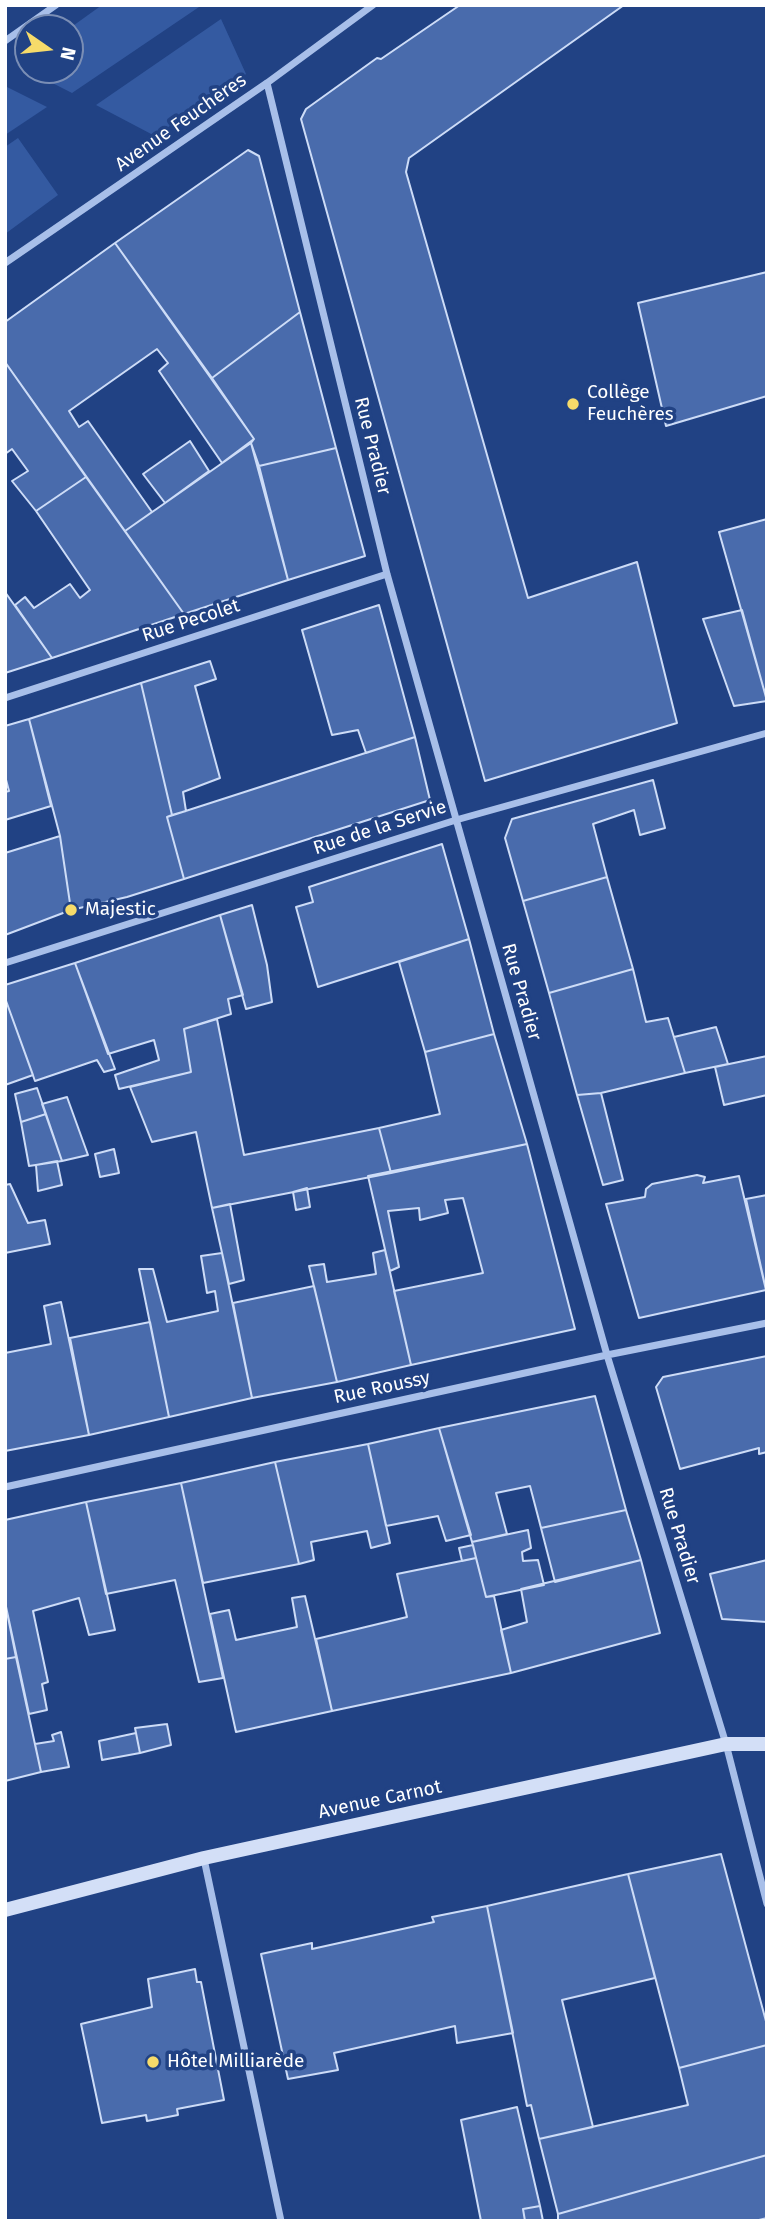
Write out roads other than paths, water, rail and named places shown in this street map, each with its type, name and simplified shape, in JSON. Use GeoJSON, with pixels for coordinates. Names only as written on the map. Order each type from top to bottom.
{"type":"FeatureCollection","features":[{"type":"Feature","properties":{"kind":"street"},"geometry":{"type":"LineString","coordinates":[[5,41],[56,5]]}},
{"type":"Feature","properties":{"kind":"street","name":"Avenue Feuchères"},"geometry":{"type":"LineString","coordinates":[[5,263],[267,83],[373,5]]}},
{"type":"Feature","properties":{"kind":"street","name":"Rue Pradier"},"geometry":{"type":"LineString","coordinates":[[267,83],[387,574],[607,1354],[726,1744],[767,1903]]}},
{"type":"Feature","properties":{"kind":"street","name":"Rue Pecolet"},"geometry":{"type":"LineString","coordinates":[[5,698],[387,574]]}},
{"type":"Feature","properties":{"kind":"street","name":"Rue de la Servie"},"geometry":{"type":"LineString","coordinates":[[5,962],[456,820],[767,733]]}},
{"type":"Feature","properties":{"kind":"street","name":"Rue Roussy"},"geometry":{"type":"LineString","coordinates":[[5,1487],[607,1354],[767,1323]]}},
{"type":"Feature","properties":{"kind":"street","name":"Avenue Carnot"},"geometry":{"type":"LineString","coordinates":[[5,1910],[204,1858],[726,1744],[767,1744]]}},
{"type":"Feature","properties":{"kind":"street"},"geometry":{"type":"LineString","coordinates":[[204,1858],[281,2221]]}},
{"type":"Feature","properties":{"kind":"place","name":"Collège Feuchères"},"geometry":{"type":"Point","coordinates":[573,404]}},
{"type":"Feature","properties":{"kind":"place","name":"Majestic"},"geometry":{"type":"Point","coordinates":[71,910]}},
{"type":"Feature","properties":{"kind":"place","name":"Hôtel Milliarède"},"geometry":{"type":"Point","coordinates":[153,2062]}}]}
